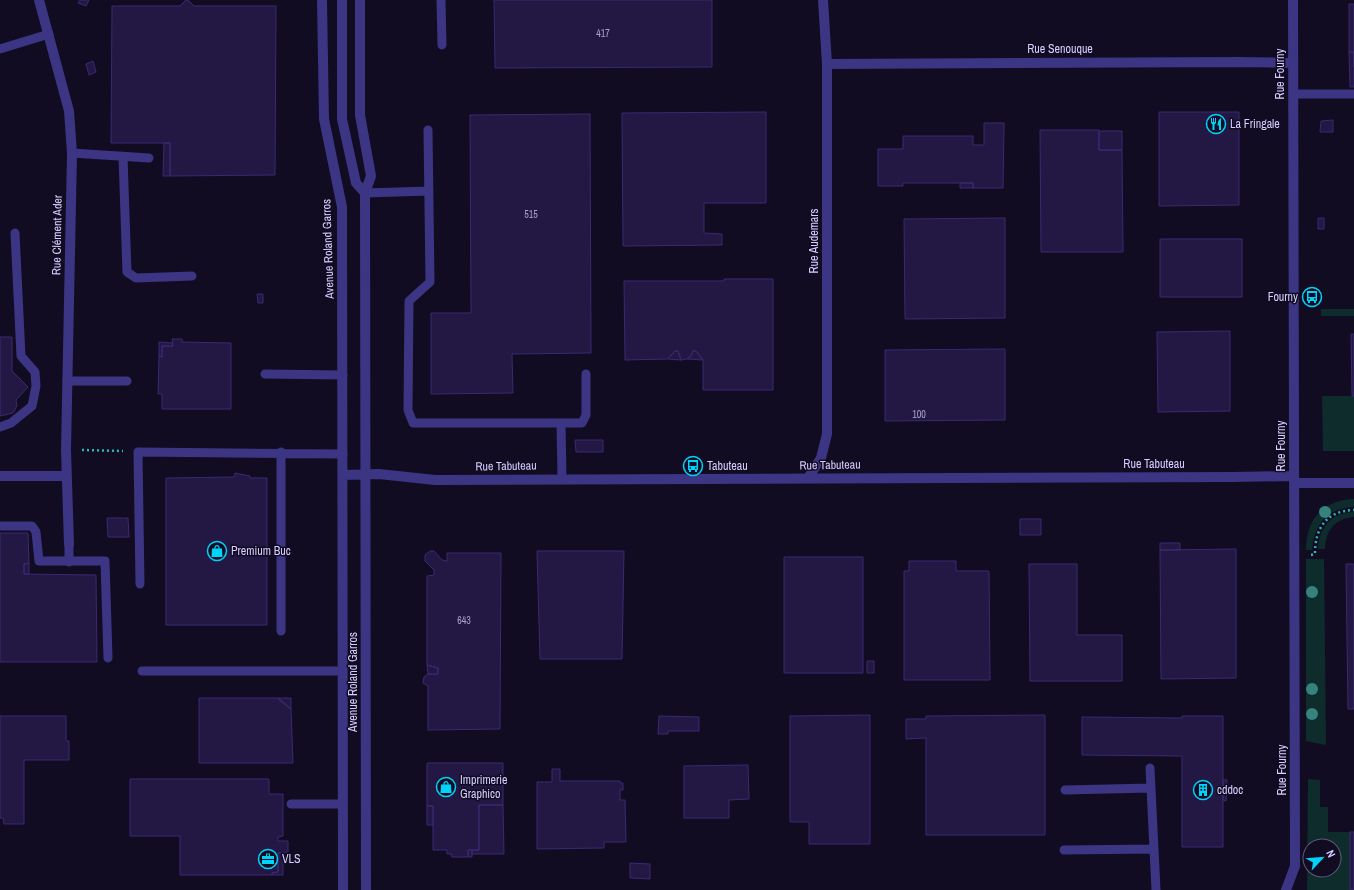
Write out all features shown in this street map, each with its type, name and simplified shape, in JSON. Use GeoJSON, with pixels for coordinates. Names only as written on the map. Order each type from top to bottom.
{"type":"FeatureCollection","features":[{"type":"Feature","properties":{"kind":"street","name":"Rue Clément Ader"},"geometry":{"type":"LineString","coordinates":[[39,0],[69,111],[72,154],[66,476],[69,544]]}},
{"type":"Feature","properties":{"kind":"street"},"geometry":{"type":"LineString","coordinates":[[342,0],[342,120],[356,183],[365,193]]}},
{"type":"Feature","properties":{"kind":"street","name":"Avenue Roland Garros"},"geometry":{"type":"LineString","coordinates":[[360,0],[360,115],[371,176],[365,193],[366,890]]}},
{"type":"Feature","properties":{"kind":"street","name":"Rue Audemars"},"geometry":{"type":"LineString","coordinates":[[808,478],[821,458],[827,434],[827,64],[823,0]]}},
{"type":"Feature","properties":{"kind":"street","name":"Rue Fourny"},"geometry":{"type":"LineString","coordinates":[[1286,890],[1296,866],[1293,0]]}},
{"type":"Feature","properties":{"kind":"street","name":"Avenue Roland Garros"},"geometry":{"type":"LineString","coordinates":[[321,2],[324,119],[342,207],[343,890]]}},
{"type":"Feature","properties":{"kind":"street","name":"Rue Senouque"},"geometry":{"type":"LineString","coordinates":[[827,64],[1293,63]]}},
{"type":"Feature","properties":{"kind":"street"},"geometry":{"type":"LineString","coordinates":[[343,475],[366,474]]}},
{"type":"Feature","properties":{"kind":"street","name":"Rue Tabuteau"},"geometry":{"type":"LineString","coordinates":[[366,474],[435,480],[768,480],[808,478],[1294,479],[1354,483]]}},
{"type":"Feature","properties":{"kind":"street"},"geometry":{"type":"LineString","coordinates":[[0,476],[66,476]]}},
{"type":"Feature","properties":{"kind":"lane"},"geometry":{"type":"LineString","coordinates":[[441,0],[442,45]]}},
{"type":"Feature","properties":{"kind":"lane"},"geometry":{"type":"LineString","coordinates":[[0,49],[48,34]]}},
{"type":"Feature","properties":{"kind":"lane"},"geometry":{"type":"LineString","coordinates":[[1293,94],[1354,94]]}},
{"type":"Feature","properties":{"kind":"lane"},"geometry":{"type":"LineString","coordinates":[[428,130],[430,282],[409,301],[408,410],[413,423],[582,423],[586,415],[586,374]]}},
{"type":"Feature","properties":{"kind":"lane"},"geometry":{"type":"LineString","coordinates":[[72,154],[150,158]]}},
{"type":"Feature","properties":{"kind":"lane"},"geometry":{"type":"LineString","coordinates":[[123,157],[127,272],[136,278],[192,276]]}},
{"type":"Feature","properties":{"kind":"lane"},"geometry":{"type":"LineString","coordinates":[[365,193],[429,191]]}},
{"type":"Feature","properties":{"kind":"lane"},"geometry":{"type":"LineString","coordinates":[[0,427],[11,423],[32,406],[36,386],[35,372],[21,356],[15,233]]}},
{"type":"Feature","properties":{"kind":"lane"},"geometry":{"type":"LineString","coordinates":[[265,374],[343,376]]}},
{"type":"Feature","properties":{"kind":"lane"},"geometry":{"type":"LineString","coordinates":[[67,381],[128,381]]}},
{"type":"Feature","properties":{"kind":"lane"},"geometry":{"type":"LineString","coordinates":[[561,423],[562,479]]}},
{"type":"Feature","properties":{"kind":"lane"},"geometry":{"type":"LineString","coordinates":[[140,584],[138,452],[281,452],[343,454]]}},
{"type":"Feature","properties":{"kind":"lane"},"geometry":{"type":"LineString","coordinates":[[281,452],[281,631]]}},
{"type":"Feature","properties":{"kind":"lane"},"geometry":{"type":"LineString","coordinates":[[0,526],[32,526],[36,532],[39,561],[104,561],[108,658]]}},
{"type":"Feature","properties":{"kind":"lane"},"geometry":{"type":"LineString","coordinates":[[69,544],[69,562]]}},
{"type":"Feature","properties":{"kind":"lane"},"geometry":{"type":"LineString","coordinates":[[142,672],[342,671]]}},
{"type":"Feature","properties":{"kind":"lane"},"geometry":{"type":"LineString","coordinates":[[1150,768],[1156,890]]}},
{"type":"Feature","properties":{"kind":"lane"},"geometry":{"type":"LineString","coordinates":[[1065,790],[1151,788]]}},
{"type":"Feature","properties":{"kind":"lane"},"geometry":{"type":"LineString","coordinates":[[291,804],[342,804]]}},
{"type":"Feature","properties":{"kind":"lane"},"geometry":{"type":"LineString","coordinates":[[1064,850],[1154,849]]}},
{"type":"Feature","properties":{"kind":"path"},"geometry":{"type":"LineString","coordinates":[[93,451],[138,452]]}},
{"type":"Feature","properties":{"kind":"path"},"geometry":{"type":"LineString","coordinates":[[1294,555],[1315,554],[1316,536],[1324,522],[1337,512],[1354,510]]}},
{"type":"Feature","properties":{"kind":"green space"},"geometry":{"type":"Polygon","coordinates":[[[1321,309],[1354,309],[1354,316],[1321,316],[1321,309]]]}},
{"type":"Feature","properties":{"kind":"green space"},"geometry":{"type":"Polygon","coordinates":[[[1322,396],[1354,396],[1354,451],[1323,451],[1322,396]]]}},
{"type":"Feature","properties":{"kind":"green space"},"geometry":{"type":"Polygon","coordinates":[[[1354,499],[1354,507],[1337,510],[1324,519],[1316,532],[1312,550],[1306,550],[1309,529],[1318,513],[1333,503],[1354,499]]]}},
{"type":"Feature","properties":{"kind":"green space"},"geometry":{"type":"Polygon","coordinates":[[[1354,512],[1354,517],[1341,520],[1332,527],[1327,536],[1325,549],[1318,549],[1321,534],[1328,523],[1339,515],[1354,512]]]}},
{"type":"Feature","properties":{"kind":"green space"},"geometry":{"type":"Polygon","coordinates":[[[1306,559],[1324,559],[1326,745],[1306,741],[1306,559]]]}},
{"type":"Feature","properties":{"kind":"green space"},"geometry":{"type":"Polygon","coordinates":[[[1308,779],[1320,780],[1320,807],[1328,807],[1328,832],[1350,832],[1350,890],[1307,890],[1307,878],[1342,878],[1342,838],[1307,838],[1308,779]]]}},
{"type":"Feature","properties":{"kind":"building"},"geometry":{"type":"Polygon","coordinates":[[[80,0],[89,0],[86,6],[78,3],[80,0]]]}},
{"type":"Feature","properties":{"kind":"building"},"geometry":{"type":"Polygon","coordinates":[[[186,0],[194,6],[276,6],[275,175],[170,176],[170,143],[111,143],[112,6],[180,6],[186,0]]]}},
{"type":"Feature","properties":{"kind":"building"},"geometry":{"type":"Polygon","coordinates":[[[494,0],[712,0],[712,67],[495,68],[494,0]]]}},
{"type":"Feature","properties":{"kind":"building"},"geometry":{"type":"Polygon","coordinates":[[[1349,4],[1354,4],[1354,52],[1349,52],[1349,4]]]}},
{"type":"Feature","properties":{"kind":"building"},"geometry":{"type":"Polygon","coordinates":[[[1349,52],[1354,52],[1354,87],[1350,87],[1349,52]]]}},
{"type":"Feature","properties":{"kind":"building"},"geometry":{"type":"Polygon","coordinates":[[[93,61],[96,72],[89,75],[86,64],[93,61]]]}},
{"type":"Feature","properties":{"kind":"building"},"geometry":{"type":"Polygon","coordinates":[[[766,112],[766,203],[704,203],[704,233],[722,234],[722,245],[623,246],[622,113],[766,112]]]}},
{"type":"Feature","properties":{"kind":"building"},"geometry":{"type":"Polygon","coordinates":[[[1159,112],[1239,112],[1239,205],[1159,206],[1159,112]]]}},
{"type":"Feature","properties":{"kind":"building"},"geometry":{"type":"Polygon","coordinates":[[[590,114],[591,353],[512,354],[513,393],[431,394],[431,313],[471,313],[470,115],[590,114]]]}},
{"type":"Feature","properties":{"kind":"building"},"geometry":{"type":"Polygon","coordinates":[[[1333,120],[1333,132],[1320,132],[1321,121],[1333,120]]]}},
{"type":"Feature","properties":{"kind":"building"},"geometry":{"type":"Polygon","coordinates":[[[984,123],[1004,123],[1003,188],[973,188],[973,183],[903,183],[903,186],[878,186],[878,149],[903,149],[903,136],[973,136],[973,145],[984,145],[984,123]]]}},
{"type":"Feature","properties":{"kind":"building"},"geometry":{"type":"Polygon","coordinates":[[[1040,130],[1099,130],[1099,150],[1122,150],[1123,252],[1041,252],[1040,130]]]}},
{"type":"Feature","properties":{"kind":"building"},"geometry":{"type":"Polygon","coordinates":[[[1099,131],[1122,131],[1122,150],[1099,150],[1099,131]]]}},
{"type":"Feature","properties":{"kind":"building"},"geometry":{"type":"Polygon","coordinates":[[[164,143],[170,143],[170,176],[163,176],[164,143]]]}},
{"type":"Feature","properties":{"kind":"building"},"geometry":{"type":"Polygon","coordinates":[[[960,183],[973,183],[973,188],[960,188],[960,183]]]}},
{"type":"Feature","properties":{"kind":"building"},"geometry":{"type":"Polygon","coordinates":[[[1005,218],[1005,318],[905,319],[904,219],[1005,218]]]}},
{"type":"Feature","properties":{"kind":"building"},"geometry":{"type":"Polygon","coordinates":[[[1318,218],[1324,218],[1324,229],[1318,229],[1318,218]]]}},
{"type":"Feature","properties":{"kind":"building"},"geometry":{"type":"Polygon","coordinates":[[[1160,239],[1242,239],[1242,297],[1160,297],[1160,239]]]}},
{"type":"Feature","properties":{"kind":"building"},"geometry":{"type":"Polygon","coordinates":[[[724,279],[773,279],[773,390],[703,390],[703,360],[696,351],[693,351],[691,356],[687,359],[681,360],[678,351],[675,351],[668,359],[625,360],[624,281],[724,281],[724,279]]]}},
{"type":"Feature","properties":{"kind":"building"},"geometry":{"type":"Polygon","coordinates":[[[257,294],[263,294],[263,303],[258,303],[257,294]]]}},
{"type":"Feature","properties":{"kind":"building"},"geometry":{"type":"Polygon","coordinates":[[[1230,331],[1230,411],[1158,412],[1157,332],[1230,331]]]}},
{"type":"Feature","properties":{"kind":"building"},"geometry":{"type":"Polygon","coordinates":[[[1351,334],[1354,334],[1354,396],[1352,396],[1351,334]]]}},
{"type":"Feature","properties":{"kind":"building"},"geometry":{"type":"Polygon","coordinates":[[[0,337],[12,337],[12,371],[28,387],[16,400],[17,406],[13,413],[0,416],[0,337]]]}},
{"type":"Feature","properties":{"kind":"building"},"geometry":{"type":"Polygon","coordinates":[[[172,339],[182,339],[182,342],[231,343],[231,409],[162,409],[162,394],[158,394],[159,356],[162,357],[162,346],[173,346],[172,339]]]}},
{"type":"Feature","properties":{"kind":"building"},"geometry":{"type":"Polygon","coordinates":[[[159,342],[172,343],[173,346],[162,346],[162,357],[159,356],[159,342]]]}},
{"type":"Feature","properties":{"kind":"building"},"geometry":{"type":"Polygon","coordinates":[[[1005,349],[1005,420],[885,421],[885,350],[1005,349]]]}},
{"type":"Feature","properties":{"kind":"building"},"geometry":{"type":"Polygon","coordinates":[[[675,351],[678,351],[681,360],[668,359],[675,351]]]}},
{"type":"Feature","properties":{"kind":"building"},"geometry":{"type":"Polygon","coordinates":[[[693,351],[696,351],[703,360],[687,359],[691,356],[693,351]]]}},
{"type":"Feature","properties":{"kind":"building"},"geometry":{"type":"Polygon","coordinates":[[[575,440],[603,440],[603,452],[576,452],[575,440]]]}},
{"type":"Feature","properties":{"kind":"building","name":"Premium Buc"},"geometry":{"type":"Polygon","coordinates":[[[235,473],[250,476],[250,478],[267,478],[267,625],[166,625],[166,478],[234,477],[235,473]]]}},
{"type":"Feature","properties":{"kind":"building"},"geometry":{"type":"Polygon","coordinates":[[[107,518],[128,518],[129,537],[108,537],[107,518]]]}},
{"type":"Feature","properties":{"kind":"building"},"geometry":{"type":"Polygon","coordinates":[[[1020,519],[1041,519],[1041,535],[1020,535],[1020,519]]]}},
{"type":"Feature","properties":{"kind":"building"},"geometry":{"type":"Polygon","coordinates":[[[0,533],[28,533],[29,563],[24,564],[24,574],[96,575],[97,662],[0,662],[0,533]]]}},
{"type":"Feature","properties":{"kind":"building"},"geometry":{"type":"Polygon","coordinates":[[[1160,543],[1180,543],[1180,550],[1160,550],[1160,543]]]}},
{"type":"Feature","properties":{"kind":"building"},"geometry":{"type":"Polygon","coordinates":[[[1236,549],[1236,678],[1161,679],[1160,550],[1236,549]]]}},
{"type":"Feature","properties":{"kind":"building"},"geometry":{"type":"Polygon","coordinates":[[[430,551],[434,551],[442,560],[447,561],[447,553],[501,553],[500,729],[428,730],[428,686],[423,683],[424,677],[428,674],[438,674],[438,668],[427,665],[427,576],[434,575],[434,570],[425,561],[425,555],[430,551]]]}},
{"type":"Feature","properties":{"kind":"building"},"geometry":{"type":"Polygon","coordinates":[[[537,551],[624,551],[622,659],[540,659],[537,551]]]}},
{"type":"Feature","properties":{"kind":"building"},"geometry":{"type":"Polygon","coordinates":[[[784,557],[863,557],[863,673],[784,673],[784,557]]]}},
{"type":"Feature","properties":{"kind":"building"},"geometry":{"type":"Polygon","coordinates":[[[909,561],[956,561],[956,571],[989,571],[990,680],[904,680],[904,571],[909,571],[909,561]]]}},
{"type":"Feature","properties":{"kind":"building"},"geometry":{"type":"Polygon","coordinates":[[[29,563],[29,574],[24,574],[24,564],[29,563]]]}},
{"type":"Feature","properties":{"kind":"building"},"geometry":{"type":"Polygon","coordinates":[[[1029,564],[1077,564],[1077,635],[1122,635],[1122,681],[1030,681],[1029,564]]]}},
{"type":"Feature","properties":{"kind":"building"},"geometry":{"type":"Polygon","coordinates":[[[1346,564],[1354,564],[1354,709],[1348,709],[1346,564]]]}},
{"type":"Feature","properties":{"kind":"building"},"geometry":{"type":"Polygon","coordinates":[[[867,661],[874,661],[874,673],[867,673],[867,661]]]}},
{"type":"Feature","properties":{"kind":"building"},"geometry":{"type":"Polygon","coordinates":[[[427,665],[438,668],[438,674],[428,674],[427,665]]]}},
{"type":"Feature","properties":{"kind":"building"},"geometry":{"type":"Polygon","coordinates":[[[199,698],[279,698],[291,709],[293,763],[199,763],[199,698]]]}},
{"type":"Feature","properties":{"kind":"building"},"geometry":{"type":"Polygon","coordinates":[[[279,698],[291,698],[291,709],[279,700],[279,698]]]}},
{"type":"Feature","properties":{"kind":"building"},"geometry":{"type":"Polygon","coordinates":[[[870,715],[870,844],[809,844],[809,822],[790,822],[790,716],[870,715]]]}},
{"type":"Feature","properties":{"kind":"building"},"geometry":{"type":"Polygon","coordinates":[[[1045,715],[1045,835],[926,835],[926,738],[906,739],[906,719],[926,719],[926,716],[1045,715]]]}},
{"type":"Feature","properties":{"kind":"building"},"geometry":{"type":"Polygon","coordinates":[[[0,716],[66,716],[66,741],[69,741],[69,760],[24,760],[24,824],[4,824],[3,818],[0,818],[0,716]]]}},
{"type":"Feature","properties":{"kind":"building"},"geometry":{"type":"Polygon","coordinates":[[[659,716],[699,717],[699,731],[668,731],[668,734],[658,734],[659,716]]]}},
{"type":"Feature","properties":{"kind":"building","name":"cddoc"},"geometry":{"type":"Polygon","coordinates":[[[1182,716],[1223,716],[1223,847],[1182,847],[1182,756],[1082,755],[1082,717],[1182,718],[1182,716]]]}},
{"type":"Feature","properties":{"kind":"building"},"geometry":{"type":"Polygon","coordinates":[[[427,763],[503,763],[503,805],[479,805],[479,850],[468,850],[468,857],[452,857],[451,854],[447,854],[447,850],[433,850],[433,806],[427,806],[427,763]]]}},
{"type":"Feature","properties":{"kind":"building"},"geometry":{"type":"Polygon","coordinates":[[[748,765],[749,799],[729,800],[729,818],[684,818],[684,766],[748,765]]]}},
{"type":"Feature","properties":{"kind":"building"},"geometry":{"type":"Polygon","coordinates":[[[552,769],[560,769],[560,781],[620,781],[620,783],[623,783],[623,790],[620,790],[620,800],[625,800],[626,842],[604,842],[604,848],[537,849],[537,782],[552,782],[552,769]]]}},
{"type":"Feature","properties":{"kind":"building"},"geometry":{"type":"Polygon","coordinates":[[[130,779],[269,779],[269,794],[283,794],[283,836],[278,837],[278,841],[288,841],[288,852],[278,853],[278,872],[272,873],[272,875],[180,875],[180,836],[130,836],[130,779]]]}},
{"type":"Feature","properties":{"kind":"building"},"geometry":{"type":"Polygon","coordinates":[[[1223,780],[1227,780],[1226,801],[1223,800],[1223,780]]]}},
{"type":"Feature","properties":{"kind":"building"},"geometry":{"type":"Polygon","coordinates":[[[479,805],[503,805],[504,854],[472,854],[472,850],[479,850],[479,805]]]}},
{"type":"Feature","properties":{"kind":"building"},"geometry":{"type":"Polygon","coordinates":[[[427,806],[433,806],[433,825],[427,825],[427,806]]]}},
{"type":"Feature","properties":{"kind":"building"},"geometry":{"type":"Polygon","coordinates":[[[1350,832],[1354,832],[1354,890],[1350,890],[1350,832]]]}},
{"type":"Feature","properties":{"kind":"building"},"geometry":{"type":"Polygon","coordinates":[[[468,850],[472,850],[472,857],[468,857],[468,850]]]}},
{"type":"Feature","properties":{"kind":"building"},"geometry":{"type":"Polygon","coordinates":[[[278,853],[283,853],[283,875],[272,875],[272,873],[278,872],[278,853]]]}},
{"type":"Feature","properties":{"kind":"building"},"geometry":{"type":"Polygon","coordinates":[[[630,863],[650,864],[650,879],[630,878],[630,863]]]}},
{"type":"Feature","properties":{"kind":"place","name":"La Fringale"},"geometry":{"type":"Point","coordinates":[1216,124]}},
{"type":"Feature","properties":{"kind":"place","name":"Fourny"},"geometry":{"type":"Point","coordinates":[1312,297]}},
{"type":"Feature","properties":{"kind":"place","name":"Tabuteau"},"geometry":{"type":"Point","coordinates":[693,466]}},
{"type":"Feature","properties":{"kind":"place","name":"Premium Buc"},"geometry":{"type":"Point","coordinates":[217,551]}},
{"type":"Feature","properties":{"kind":"place","name":"Imprimerie Graphico"},"geometry":{"type":"Point","coordinates":[446,787]}},
{"type":"Feature","properties":{"kind":"place","name":"cddoc"},"geometry":{"type":"Point","coordinates":[1203,790]}},
{"type":"Feature","properties":{"kind":"place","name":"VLS"},"geometry":{"type":"Point","coordinates":[268,859]}}]}
